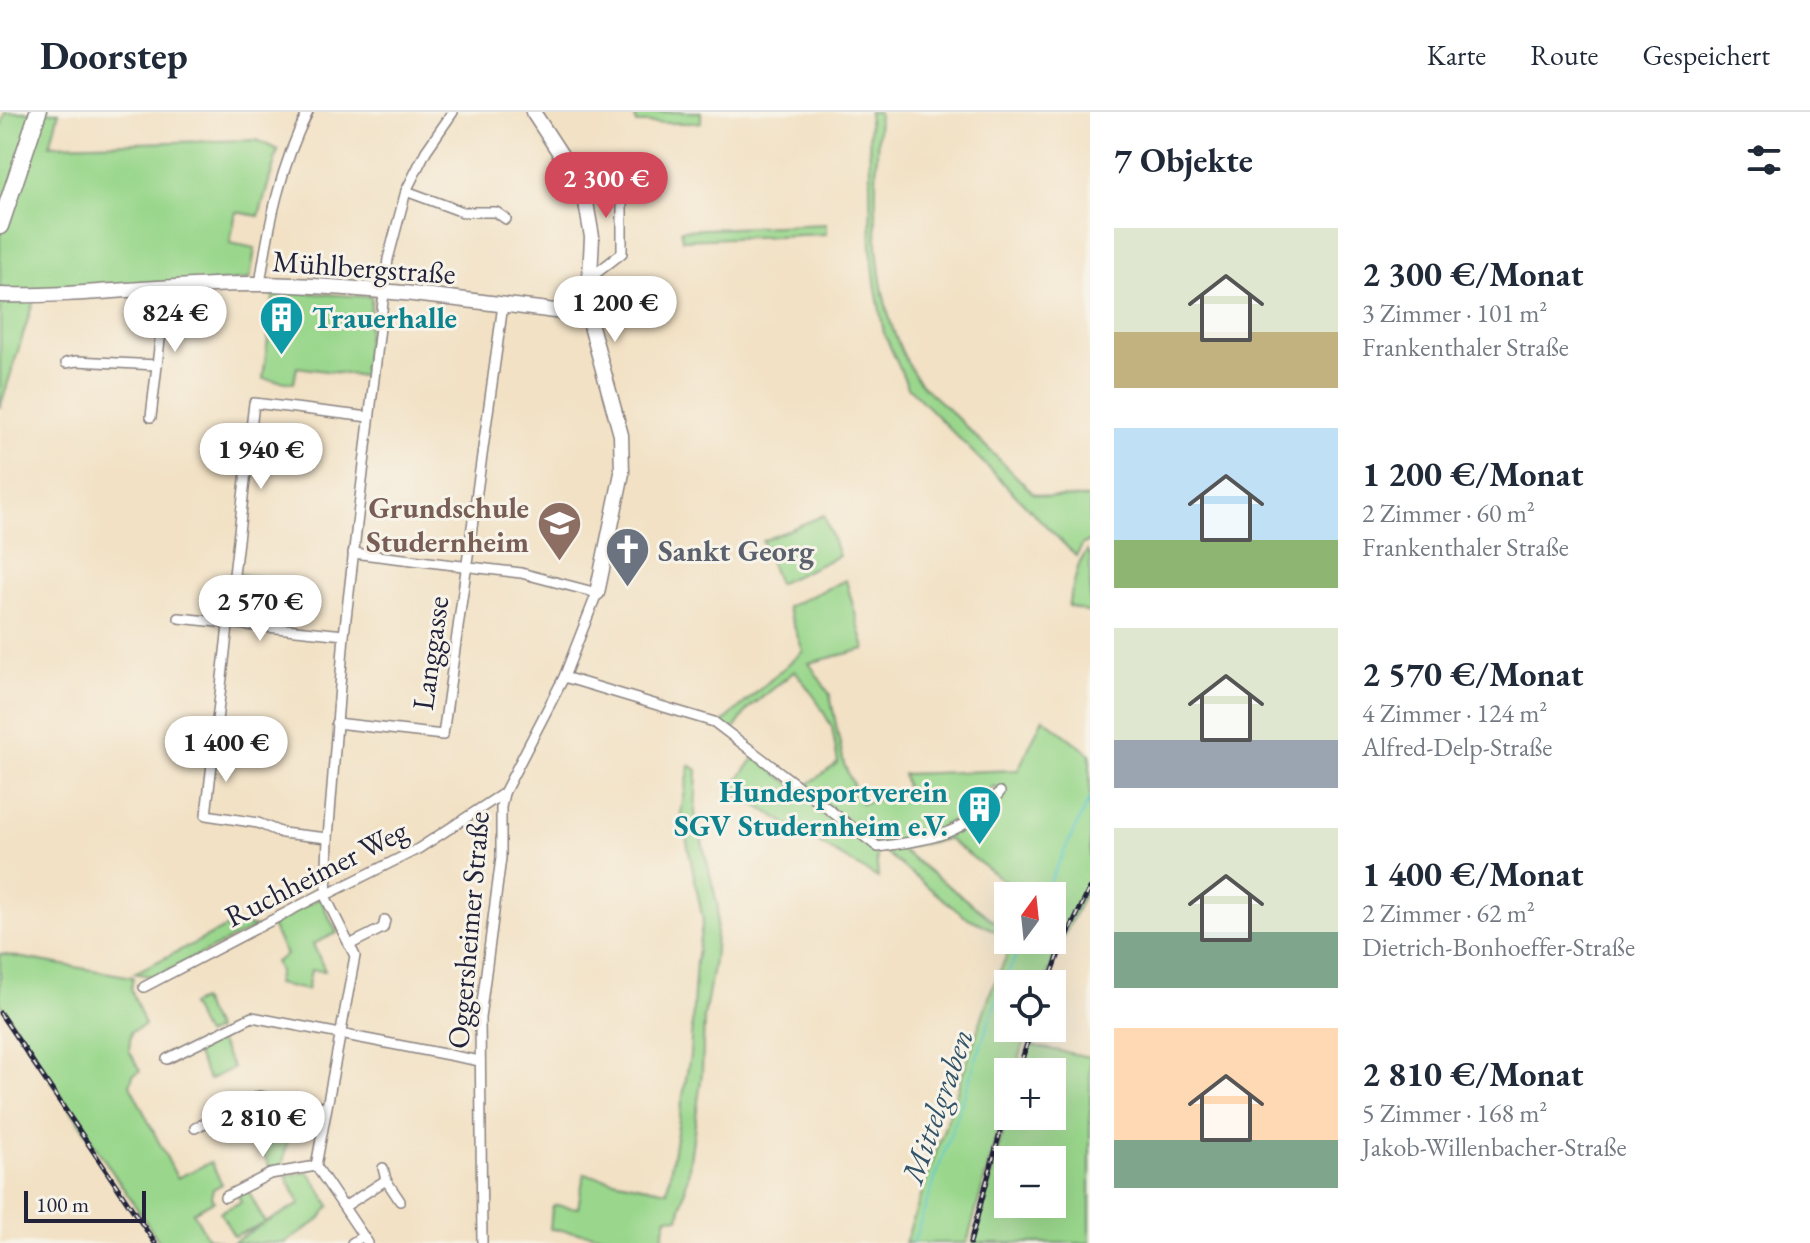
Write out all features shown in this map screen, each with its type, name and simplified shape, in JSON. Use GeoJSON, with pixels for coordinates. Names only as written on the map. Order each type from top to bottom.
{"type":"FeatureCollection","features":[{"type":"Feature","properties":{"kind":"highway"},"geometry":{"type":"LineString","coordinates":[[0,191],[26,112]]}},
{"type":"Feature","properties":{"kind":"highway"},"geometry":{"type":"LineString","coordinates":[[0,226],[38,112]]}},
{"type":"Feature","properties":{"kind":"street"},"geometry":{"type":"LineString","coordinates":[[260,284],[279,186],[308,112]]}},
{"type":"Feature","properties":{"kind":"street"},"geometry":{"type":"LineString","coordinates":[[352,1243],[366,1239],[316,1166],[355,956],[326,893],[336,723],[388,259],[406,191],[426,151],[453,112]]}},
{"type":"Feature","properties":{"kind":"street"},"geometry":{"type":"LineString","coordinates":[[353,553],[521,573],[597,593],[619,488],[623,454],[621,435],[588,315],[592,237],[585,197],[533,112]]}},
{"type":"Feature","properties":{"kind":"street"},"geometry":{"type":"LineString","coordinates":[[590,278],[622,253],[622,162]]}},
{"type":"Feature","properties":{"kind":"street"},"geometry":{"type":"LineString","coordinates":[[406,191],[463,212],[496,212],[506,219]]}},
{"type":"Feature","properties":{"kind":"street","name":"Mühlbergstraße"},"geometry":{"type":"LineString","coordinates":[[0,295],[88,294],[260,284],[385,291],[588,315]]}},
{"type":"Feature","properties":{"kind":"street"},"geometry":{"type":"LineString","coordinates":[[151,417],[166,288]]}},
{"type":"Feature","properties":{"kind":"street"},"geometry":{"type":"LineString","coordinates":[[467,567],[503,305]]}},
{"type":"Feature","properties":{"kind":"street"},"geometry":{"type":"LineString","coordinates":[[66,363],[157,365]]}},
{"type":"Feature","properties":{"kind":"street"},"geometry":{"type":"LineString","coordinates":[[328,838],[282,833],[258,823],[206,815],[254,403],[369,417]]}},
{"type":"Feature","properties":{"kind":"street","name":"Langgasse"},"geometry":{"type":"LineString","coordinates":[[336,723],[443,735],[467,567]]}},
{"type":"Feature","properties":{"kind":"street","name":"Oggersheimer Straße"},"geometry":{"type":"LineString","coordinates":[[482,1243],[480,1061],[483,983],[501,858],[501,807],[504,793],[564,677],[597,593]]}},
{"type":"Feature","properties":{"kind":"street"},"geometry":{"type":"LineString","coordinates":[[179,618],[344,635]]}},
{"type":"Feature","properties":{"kind":"street"},"geometry":{"type":"LineString","coordinates":[[564,677],[714,722],[878,847],[948,834],[967,824],[1000,792]]}},
{"type":"Feature","properties":{"kind":"street"},"geometry":{"type":"LineString","coordinates":[[214,743],[268,749]]}},
{"type":"Feature","properties":{"kind":"street","name":"Ruchheimer Weg"},"geometry":{"type":"LineString","coordinates":[[144,987],[418,849],[504,793]]}},
{"type":"Feature","properties":{"kind":"street"},"geometry":{"type":"LineString","coordinates":[[349,945],[383,928],[385,920]]}},
{"type":"Feature","properties":{"kind":"street"},"geometry":{"type":"LineString","coordinates":[[167,1059],[252,1017],[480,1061]]}},
{"type":"Feature","properties":{"kind":"street"},"geometry":{"type":"LineString","coordinates":[[195,1128],[259,1096],[326,1108]]}},
{"type":"Feature","properties":{"kind":"street"},"geometry":{"type":"LineString","coordinates":[[225,1197],[270,1174],[316,1166]]}},
{"type":"Feature","properties":{"kind":"street"},"geometry":{"type":"LineString","coordinates":[[383,1168],[386,1180],[400,1201]]}},
{"type":"Feature","properties":{"kind":"street"},"geometry":{"type":"LineString","coordinates":[[344,1207],[386,1180]]}},
{"type":"Feature","properties":{"kind":"green space"},"geometry":{"type":"Polygon","coordinates":[[[5,112],[59,112],[50,145],[257,140],[278,150],[259,216],[236,212],[230,243],[255,248],[250,279],[34,300],[0,408],[0,131],[5,112]]]}},
{"type":"Feature","properties":{"kind":"green space"},"geometry":{"type":"Polygon","coordinates":[[[635,112],[701,112],[701,123],[636,123],[635,112]]]}},
{"type":"Feature","properties":{"kind":"green space"},"geometry":{"type":"Polygon","coordinates":[[[869,112],[879,112],[877,247],[888,314],[899,346],[922,385],[1033,493],[1047,497],[1090,498],[1090,541],[1083,544],[1076,556],[908,387],[884,333],[876,289],[871,249],[869,112]]]}},
{"type":"Feature","properties":{"kind":"green space"},"geometry":{"type":"Polygon","coordinates":[[[826,224],[826,234],[682,240],[681,230],[826,224]]]}},
{"type":"Feature","properties":{"kind":"green space"},"geometry":{"type":"Polygon","coordinates":[[[274,291],[372,297],[363,376],[297,367],[294,383],[263,379],[274,291]]]}},
{"type":"Feature","properties":{"kind":"green space"},"geometry":{"type":"Polygon","coordinates":[[[824,515],[839,556],[778,584],[762,541],[824,515]]]}},
{"type":"Feature","properties":{"kind":"green space"},"geometry":{"type":"Polygon","coordinates":[[[1087,551],[1090,555],[1090,613],[1068,606],[1079,564],[1087,551]]]}},
{"type":"Feature","properties":{"kind":"green space"},"geometry":{"type":"Polygon","coordinates":[[[240,574],[289,580],[284,623],[244,619],[238,615],[240,574]]]}},
{"type":"Feature","properties":{"kind":"green space"},"geometry":{"type":"Polygon","coordinates":[[[846,580],[865,649],[809,663],[830,695],[844,764],[861,803],[907,793],[903,774],[1018,770],[1043,718],[1090,754],[1090,882],[1066,932],[1066,882],[1005,882],[948,839],[899,848],[994,921],[994,930],[964,916],[804,787],[838,763],[832,727],[795,671],[748,709],[732,732],[721,724],[803,651],[787,607],[846,580]],[[993,786],[961,817],[944,825],[948,834],[1000,792],[993,786]]]}},
{"type":"Feature","properties":{"kind":"green space"},"geometry":{"type":"Polygon","coordinates":[[[755,757],[876,849],[878,878],[730,790],[755,757]]]}},
{"type":"Feature","properties":{"kind":"green space"},"geometry":{"type":"Polygon","coordinates":[[[690,765],[697,770],[695,813],[718,907],[714,961],[704,1018],[702,1073],[679,1218],[667,1217],[661,1243],[550,1229],[555,1205],[578,1208],[584,1174],[667,1191],[690,1055],[696,961],[703,920],[681,812],[690,765]]]}},
{"type":"Feature","properties":{"kind":"green space"},"geometry":{"type":"Polygon","coordinates":[[[320,898],[337,933],[313,944],[325,971],[311,970],[307,990],[276,984],[279,971],[275,962],[286,955],[270,923],[320,898]]]}},
{"type":"Feature","properties":{"kind":"green space"},"geometry":{"type":"Polygon","coordinates":[[[235,923],[256,927],[155,977],[134,973],[235,923]]]}},
{"type":"Feature","properties":{"kind":"green space"},"geometry":{"type":"Polygon","coordinates":[[[0,954],[133,977],[131,989],[145,1025],[131,1032],[129,1050],[140,1071],[133,1075],[130,1085],[177,1178],[211,1162],[222,1184],[213,1189],[211,1197],[214,1201],[193,1212],[207,1237],[224,1243],[160,1243],[0,1004],[0,954]]]}},
{"type":"Feature","properties":{"kind":"green space"},"geometry":{"type":"Polygon","coordinates":[[[1008,954],[1056,954],[1050,970],[1000,970],[1008,954]]]}},
{"type":"Feature","properties":{"kind":"green space"},"geometry":{"type":"Polygon","coordinates":[[[994,984],[994,1042],[1025,1042],[1019,1058],[994,1058],[994,1130],[998,1130],[967,1243],[905,1243],[994,984]]]}},
{"type":"Feature","properties":{"kind":"green space"},"geometry":{"type":"Polygon","coordinates":[[[201,1000],[216,1030],[205,1035],[190,1005],[201,1000]]]}},
{"type":"Feature","properties":{"kind":"green space"},"geometry":{"type":"Polygon","coordinates":[[[217,1037],[233,1068],[209,1080],[194,1049],[217,1037]]]}},
{"type":"Feature","properties":{"kind":"green space"},"geometry":{"type":"Polygon","coordinates":[[[1029,1045],[1090,1057],[1090,1243],[973,1243],[994,1165],[994,1218],[1066,1218],[1066,1146],[999,1146],[1003,1130],[1066,1130],[1066,1058],[1025,1058],[1029,1045]]]}},
{"type":"Feature","properties":{"kind":"green space"},"geometry":{"type":"Polygon","coordinates":[[[261,1127],[289,1133],[282,1168],[271,1170],[258,1144],[261,1127]]]}},
{"type":"Feature","properties":{"kind":"green space"},"geometry":{"type":"Polygon","coordinates":[[[309,1172],[330,1206],[319,1220],[285,1243],[232,1243],[263,1224],[234,1236],[220,1212],[241,1202],[238,1195],[248,1190],[265,1223],[300,1204],[286,1176],[309,1172]]]}},
{"type":"Feature","properties":{"kind":"waterway","name":"Mittelgraben"},"geometry":{"type":"LineString","coordinates":[[1050,882],[1090,797]]}},
{"type":"Feature","properties":{"kind":"waterway","name":"Mittelgraben"},"geometry":{"type":"LineString","coordinates":[[913,1243],[999,993],[1017,954]]}},
{"type":"Feature","properties":{"kind":"railway"},"geometry":{"type":"LineString","coordinates":[[1053,970],[1090,888]]}},
{"type":"Feature","properties":{"kind":"railway"},"geometry":{"type":"LineString","coordinates":[[0,1013],[155,1243]]}},
{"type":"Feature","properties":{"kind":"railway"},"geometry":{"type":"LineString","coordinates":[[1022,1058],[1028,1042]]}},
{"type":"Feature","properties":{"kind":"railway"},"geometry":{"type":"LineString","coordinates":[[970,1243],[1001,1130]]}},
{"type":"Feature","properties":{"kind":"place","name":"Trauerhalle"},"geometry":{"type":"Point","coordinates":[281,356]}},
{"type":"Feature","properties":{"kind":"place","name":"Grundschule Studernheim"},"geometry":{"type":"Point","coordinates":[560,563]}},
{"type":"Feature","properties":{"kind":"place","name":"Sankt Georg"},"geometry":{"type":"Point","coordinates":[627,589]}},
{"type":"Feature","properties":{"kind":"place","name":"Hundesportverein SGV Studernheim e.V."},"geometry":{"type":"Point","coordinates":[979,847]}}]}
